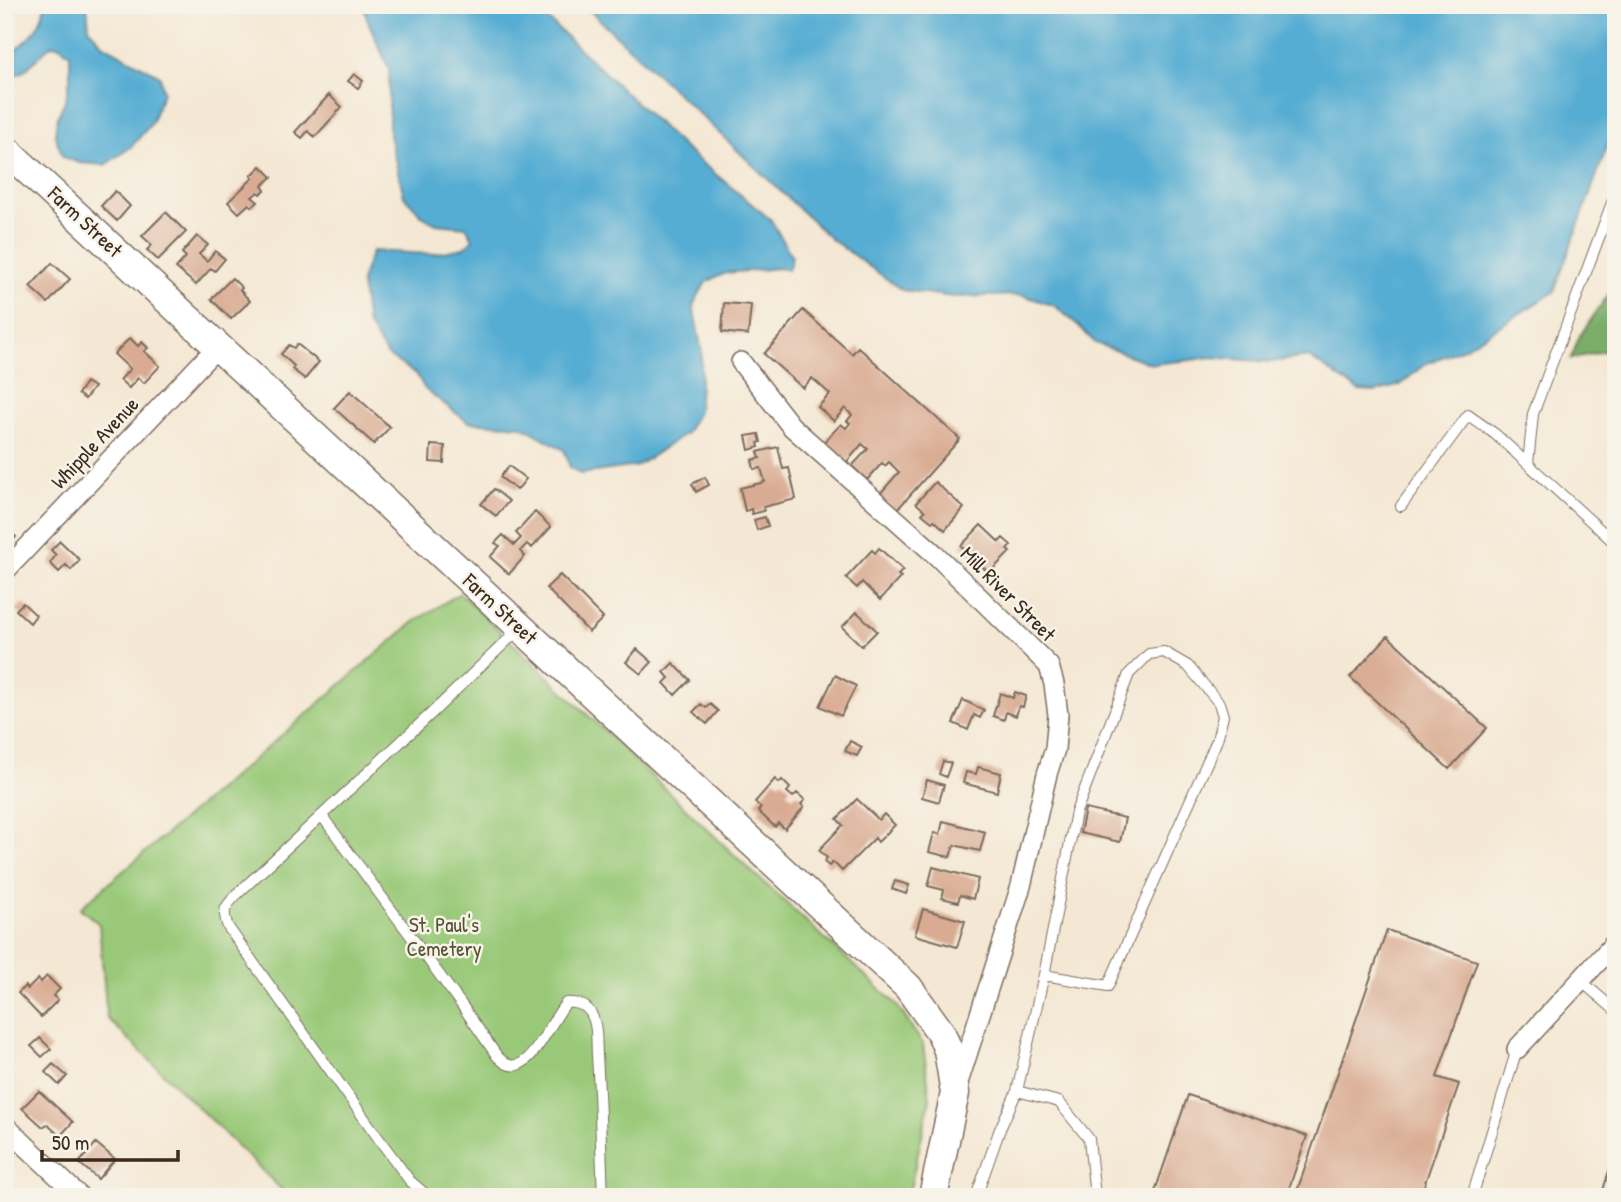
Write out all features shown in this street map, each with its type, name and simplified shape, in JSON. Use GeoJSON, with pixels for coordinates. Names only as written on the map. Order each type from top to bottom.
{"type":"FeatureCollection","features":[{"type":"Feature","properties":{"kind":"street","name":"Farm Street"},"geometry":{"type":"LineString","coordinates":[[5,149],[908,987],[941,1033],[948,1050],[955,1093]]}},
{"type":"Feature","properties":{"kind":"street","name":"Whipple Avenue"},"geometry":{"type":"LineString","coordinates":[[5,571],[218,346]]}},
{"type":"Feature","properties":{"kind":"street","name":"Mill River Street"},"geometry":{"type":"LineString","coordinates":[[741,362],[791,426],[937,556],[1049,666],[1058,715],[1055,749],[1021,886],[955,1093]]}},
{"type":"Feature","properties":{"kind":"street"},"geometry":{"type":"LineString","coordinates":[[1517,1049],[1616,942]]}},
{"type":"Feature","properties":{"kind":"street"},"geometry":{"type":"LineString","coordinates":[[933,1197],[955,1093]]}},
{"type":"Feature","properties":{"kind":"street"},"geometry":{"type":"LineString","coordinates":[[5,1126],[80,1197]]}},
{"type":"Feature","properties":{"kind":"lane"},"geometry":{"type":"LineString","coordinates":[[1528,464],[1533,414],[1616,192]]}},
{"type":"Feature","properties":{"kind":"lane"},"geometry":{"type":"LineString","coordinates":[[1401,506],[1468,415],[1495,434],[1616,544]]}},
{"type":"Feature","properties":{"kind":"lane"},"geometry":{"type":"LineString","coordinates":[[429,1197],[410,1181],[379,1139],[228,927],[223,915],[225,907],[236,895],[520,628]]}},
{"type":"Feature","properties":{"kind":"lane"},"geometry":{"type":"LineString","coordinates":[[976,1197],[1000,1129],[1017,1091],[1044,975],[1076,812],[1129,674],[1149,654],[1164,652],[1188,666],[1219,704],[1223,716],[1217,740],[1108,986],[1044,975]]}},
{"type":"Feature","properties":{"kind":"lane"},"geometry":{"type":"LineString","coordinates":[[322,816],[504,1063],[519,1065],[528,1059],[566,1003],[574,1002],[591,1012],[598,1065],[603,1197]]}},
{"type":"Feature","properties":{"kind":"lane"},"geometry":{"type":"LineString","coordinates":[[1580,980],[1616,1011]]}},
{"type":"Feature","properties":{"kind":"lane"},"geometry":{"type":"LineString","coordinates":[[1472,1197],[1517,1049]]}},
{"type":"Feature","properties":{"kind":"lane"},"geometry":{"type":"LineString","coordinates":[[1017,1091],[1059,1102],[1089,1139],[1095,1197]]}},
{"type":"Feature","properties":{"kind":"green space"},"geometry":{"type":"Polygon","coordinates":[[[1616,289],[1616,348],[1571,359],[1579,337],[1608,295],[1616,289]]]}},
{"type":"Feature","properties":{"kind":"green space","name":"St. Paul's Cemetery"},"geometry":{"type":"Polygon","coordinates":[[[460,593],[749,869],[896,1004],[923,1044],[930,1099],[908,1197],[275,1197],[282,1190],[107,1018],[99,924],[80,908],[414,622],[460,593]]]}},
{"type":"Feature","properties":{"kind":"water"},"geometry":{"type":"Polygon","coordinates":[[[45,5],[87,5],[89,28],[102,44],[160,76],[163,92],[151,124],[131,147],[105,165],[80,163],[63,157],[55,135],[57,119],[70,79],[70,54],[60,46],[52,45],[21,73],[7,77],[8,58],[34,33],[45,5]]]}},
{"type":"Feature","properties":{"kind":"water"},"geometry":{"type":"Polygon","coordinates":[[[363,5],[533,5],[685,149],[771,220],[792,257],[788,270],[779,268],[726,273],[706,282],[693,305],[702,353],[698,412],[686,433],[637,466],[580,474],[570,467],[564,450],[522,426],[468,422],[425,389],[417,375],[387,355],[367,324],[361,281],[372,251],[432,254],[464,248],[473,239],[466,227],[436,224],[422,216],[404,196],[389,135],[389,69],[363,5]]]}},
{"type":"Feature","properties":{"kind":"water"},"geometry":{"type":"Polygon","coordinates":[[[584,5],[1616,5],[1616,122],[1554,292],[1466,347],[1425,364],[1400,385],[1375,392],[1359,391],[1309,357],[1270,362],[1210,357],[1152,364],[1095,343],[1055,306],[1022,295],[954,297],[902,290],[831,239],[584,5]]]}},
{"type":"Feature","properties":{"kind":"building"},"geometry":{"type":"Polygon","coordinates":[[[354,74],[363,81],[358,88],[348,81],[354,74]]]}},
{"type":"Feature","properties":{"kind":"building"},"geometry":{"type":"Polygon","coordinates":[[[329,95],[342,107],[315,137],[308,131],[302,138],[295,132],[329,95]]]}},
{"type":"Feature","properties":{"kind":"building"},"geometry":{"type":"Polygon","coordinates":[[[261,166],[272,177],[262,186],[265,190],[252,197],[258,202],[252,207],[249,204],[239,213],[228,202],[253,178],[251,176],[261,166]]]}},
{"type":"Feature","properties":{"kind":"building"},"geometry":{"type":"Polygon","coordinates":[[[115,191],[130,206],[117,221],[101,206],[115,191]]]}},
{"type":"Feature","properties":{"kind":"building"},"geometry":{"type":"Polygon","coordinates":[[[166,212],[186,232],[158,260],[147,250],[152,245],[142,236],[166,212]]]}},
{"type":"Feature","properties":{"kind":"building"},"geometry":{"type":"Polygon","coordinates":[[[197,236],[208,245],[199,254],[207,261],[215,251],[225,259],[215,271],[211,268],[196,285],[176,268],[186,257],[182,253],[197,236]]]}},
{"type":"Feature","properties":{"kind":"building"},"geometry":{"type":"Polygon","coordinates":[[[52,263],[70,279],[48,303],[30,287],[52,263]]]}},
{"type":"Feature","properties":{"kind":"building"},"geometry":{"type":"Polygon","coordinates":[[[232,278],[250,301],[231,319],[211,299],[232,278]]]}},
{"type":"Feature","properties":{"kind":"building"},"geometry":{"type":"Polygon","coordinates":[[[724,303],[751,305],[748,335],[722,332],[724,303]]]}},
{"type":"Feature","properties":{"kind":"building"},"geometry":{"type":"Polygon","coordinates":[[[803,310],[852,354],[858,347],[960,439],[895,512],[878,496],[899,472],[889,462],[885,466],[882,463],[867,480],[852,466],[868,449],[862,444],[845,464],[822,444],[841,424],[846,428],[852,415],[845,408],[834,421],[818,407],[830,394],[812,378],[803,388],[764,354],[803,310]]]}},
{"type":"Feature","properties":{"kind":"building"},"geometry":{"type":"Polygon","coordinates":[[[130,338],[138,346],[142,342],[148,348],[144,351],[160,366],[144,383],[138,378],[129,388],[120,380],[130,369],[114,354],[130,338]]]}},
{"type":"Feature","properties":{"kind":"building"},"geometry":{"type":"Polygon","coordinates":[[[297,344],[319,362],[305,379],[292,369],[294,366],[281,354],[289,345],[294,348],[297,344]]]}},
{"type":"Feature","properties":{"kind":"building"},"geometry":{"type":"Polygon","coordinates":[[[86,382],[94,387],[85,399],[78,394],[86,382]]]}},
{"type":"Feature","properties":{"kind":"building"},"geometry":{"type":"Polygon","coordinates":[[[350,391],[390,427],[374,444],[334,408],[350,391]]]}},
{"type":"Feature","properties":{"kind":"building"},"geometry":{"type":"Polygon","coordinates":[[[759,434],[759,447],[749,450],[746,436],[759,434]]]}},
{"type":"Feature","properties":{"kind":"building"},"geometry":{"type":"Polygon","coordinates":[[[431,445],[445,446],[444,463],[430,462],[431,445]]]}},
{"type":"Feature","properties":{"kind":"building"},"geometry":{"type":"Polygon","coordinates":[[[778,447],[783,469],[789,468],[796,499],[763,507],[764,511],[752,514],[751,509],[745,511],[740,488],[765,482],[761,468],[754,469],[752,460],[760,458],[758,452],[778,447]]]}},
{"type":"Feature","properties":{"kind":"building"},"geometry":{"type":"Polygon","coordinates":[[[509,466],[526,479],[517,490],[500,477],[509,466]]]}},
{"type":"Feature","properties":{"kind":"building"},"geometry":{"type":"Polygon","coordinates":[[[705,477],[709,485],[696,492],[692,484],[705,477]]]}},
{"type":"Feature","properties":{"kind":"building"},"geometry":{"type":"Polygon","coordinates":[[[935,482],[964,508],[945,530],[922,514],[925,511],[916,503],[935,482]]]}},
{"type":"Feature","properties":{"kind":"building"},"geometry":{"type":"Polygon","coordinates":[[[494,489],[509,501],[496,516],[481,504],[494,489]]]}},
{"type":"Feature","properties":{"kind":"building"},"geometry":{"type":"Polygon","coordinates":[[[535,512],[551,527],[532,548],[527,544],[520,551],[525,556],[509,574],[490,557],[500,546],[495,543],[503,535],[514,545],[521,538],[516,533],[535,512]]]}},
{"type":"Feature","properties":{"kind":"building"},"geometry":{"type":"Polygon","coordinates":[[[765,517],[768,526],[757,530],[754,520],[765,517]]]}},
{"type":"Feature","properties":{"kind":"building"},"geometry":{"type":"Polygon","coordinates":[[[981,525],[999,542],[1003,538],[1011,545],[1007,550],[1010,552],[989,573],[961,546],[981,525]]]}},
{"type":"Feature","properties":{"kind":"building"},"geometry":{"type":"Polygon","coordinates":[[[5,528],[16,537],[5,550],[5,528]]]}},
{"type":"Feature","properties":{"kind":"building"},"geometry":{"type":"Polygon","coordinates":[[[60,541],[80,560],[71,570],[66,565],[59,572],[50,563],[56,555],[51,550],[60,541]]]}},
{"type":"Feature","properties":{"kind":"building"},"geometry":{"type":"Polygon","coordinates":[[[879,548],[903,570],[898,575],[901,577],[880,600],[862,582],[857,588],[846,578],[872,550],[875,553],[879,548]]]}},
{"type":"Feature","properties":{"kind":"building"},"geometry":{"type":"Polygon","coordinates":[[[560,575],[603,618],[589,632],[546,588],[560,575]]]}},
{"type":"Feature","properties":{"kind":"building"},"geometry":{"type":"Polygon","coordinates":[[[23,603],[36,615],[30,623],[16,610],[23,603]]]}},
{"type":"Feature","properties":{"kind":"building"},"geometry":{"type":"Polygon","coordinates":[[[857,612],[877,631],[862,646],[842,627],[857,612]]]}},
{"type":"Feature","properties":{"kind":"building"},"geometry":{"type":"Polygon","coordinates":[[[1388,636],[1487,728],[1449,769],[1350,677],[1388,636]]]}},
{"type":"Feature","properties":{"kind":"building"},"geometry":{"type":"Polygon","coordinates":[[[637,649],[652,662],[641,674],[626,662],[637,649]]]}},
{"type":"Feature","properties":{"kind":"building"},"geometry":{"type":"Polygon","coordinates":[[[673,663],[690,680],[675,695],[664,683],[669,678],[664,672],[673,663]]]}},
{"type":"Feature","properties":{"kind":"building"},"geometry":{"type":"Polygon","coordinates":[[[835,675],[856,686],[841,716],[820,706],[835,675]]]}},
{"type":"Feature","properties":{"kind":"building"},"geometry":{"type":"Polygon","coordinates":[[[1015,692],[1026,696],[1023,707],[1019,706],[1016,716],[1006,712],[1004,720],[993,716],[1000,693],[1013,698],[1015,692]]]}},
{"type":"Feature","properties":{"kind":"building"},"geometry":{"type":"Polygon","coordinates":[[[963,700],[984,710],[980,718],[974,715],[968,730],[953,723],[963,700]]]}},
{"type":"Feature","properties":{"kind":"building"},"geometry":{"type":"Polygon","coordinates":[[[701,704],[706,708],[710,704],[718,711],[707,724],[693,712],[701,704]]]}},
{"type":"Feature","properties":{"kind":"building"},"geometry":{"type":"Polygon","coordinates":[[[850,741],[862,747],[857,756],[845,751],[850,741]]]}},
{"type":"Feature","properties":{"kind":"building"},"geometry":{"type":"Polygon","coordinates":[[[943,761],[951,763],[946,777],[939,774],[943,761]]]}},
{"type":"Feature","properties":{"kind":"building"},"geometry":{"type":"Polygon","coordinates":[[[978,767],[1001,773],[997,792],[963,783],[966,772],[976,774],[978,767]]]}},
{"type":"Feature","properties":{"kind":"building"},"geometry":{"type":"Polygon","coordinates":[[[775,779],[779,783],[782,780],[790,788],[787,792],[793,797],[797,793],[805,800],[801,804],[804,807],[785,829],[778,823],[775,827],[758,811],[761,808],[755,802],[775,779]]]}},
{"type":"Feature","properties":{"kind":"building"},"geometry":{"type":"Polygon","coordinates":[[[927,780],[944,785],[939,802],[922,797],[927,780]]]}},
{"type":"Feature","properties":{"kind":"building"},"geometry":{"type":"Polygon","coordinates":[[[857,799],[879,820],[884,814],[895,825],[878,842],[875,838],[842,871],[833,862],[829,866],[824,862],[827,858],[819,850],[843,825],[837,819],[857,799]]]}},
{"type":"Feature","properties":{"kind":"building"},"geometry":{"type":"Polygon","coordinates":[[[1085,809],[1125,818],[1120,842],[1080,833],[1085,809]]]}},
{"type":"Feature","properties":{"kind":"building"},"geometry":{"type":"Polygon","coordinates":[[[943,821],[985,832],[980,851],[954,845],[950,857],[929,852],[934,833],[940,834],[943,821]]]}},
{"type":"Feature","properties":{"kind":"building"},"geometry":{"type":"Polygon","coordinates":[[[933,867],[978,879],[973,899],[960,895],[958,902],[942,898],[944,890],[928,886],[933,867]]]}},
{"type":"Feature","properties":{"kind":"building"},"geometry":{"type":"Polygon","coordinates":[[[895,881],[909,885],[906,894],[892,889],[895,881]]]}},
{"type":"Feature","properties":{"kind":"building"},"geometry":{"type":"Polygon","coordinates":[[[923,909],[965,921],[957,947],[915,935],[923,909]]]}},
{"type":"Feature","properties":{"kind":"building"},"geometry":{"type":"Polygon","coordinates":[[[1387,930],[1477,961],[1437,1077],[1459,1084],[1420,1197],[1295,1197],[1387,930]]]}},
{"type":"Feature","properties":{"kind":"building"},"geometry":{"type":"Polygon","coordinates":[[[47,976],[60,989],[53,996],[58,1000],[41,1017],[18,993],[25,986],[28,989],[38,979],[41,982],[47,976]]]}},
{"type":"Feature","properties":{"kind":"building"},"geometry":{"type":"Polygon","coordinates":[[[40,1038],[51,1049],[42,1057],[31,1046],[40,1038]]]}},
{"type":"Feature","properties":{"kind":"building"},"geometry":{"type":"Polygon","coordinates":[[[53,1064],[67,1076],[59,1085],[45,1072],[53,1064]]]}},
{"type":"Feature","properties":{"kind":"building"},"geometry":{"type":"Polygon","coordinates":[[[39,1091],[73,1122],[60,1136],[47,1124],[43,1127],[22,1108],[39,1091]]]}},
{"type":"Feature","properties":{"kind":"building"},"geometry":{"type":"Polygon","coordinates":[[[1188,1095],[1307,1136],[1286,1197],[1153,1197],[1188,1095]]]}},
{"type":"Feature","properties":{"kind":"building"},"geometry":{"type":"Polygon","coordinates":[[[96,1143],[115,1159],[98,1179],[79,1163],[96,1143]]]}},
{"type":"Feature","properties":{"kind":"building"},"geometry":{"type":"Polygon","coordinates":[[[1615,1151],[1616,1197],[1601,1197],[1615,1151]]]}}]}
